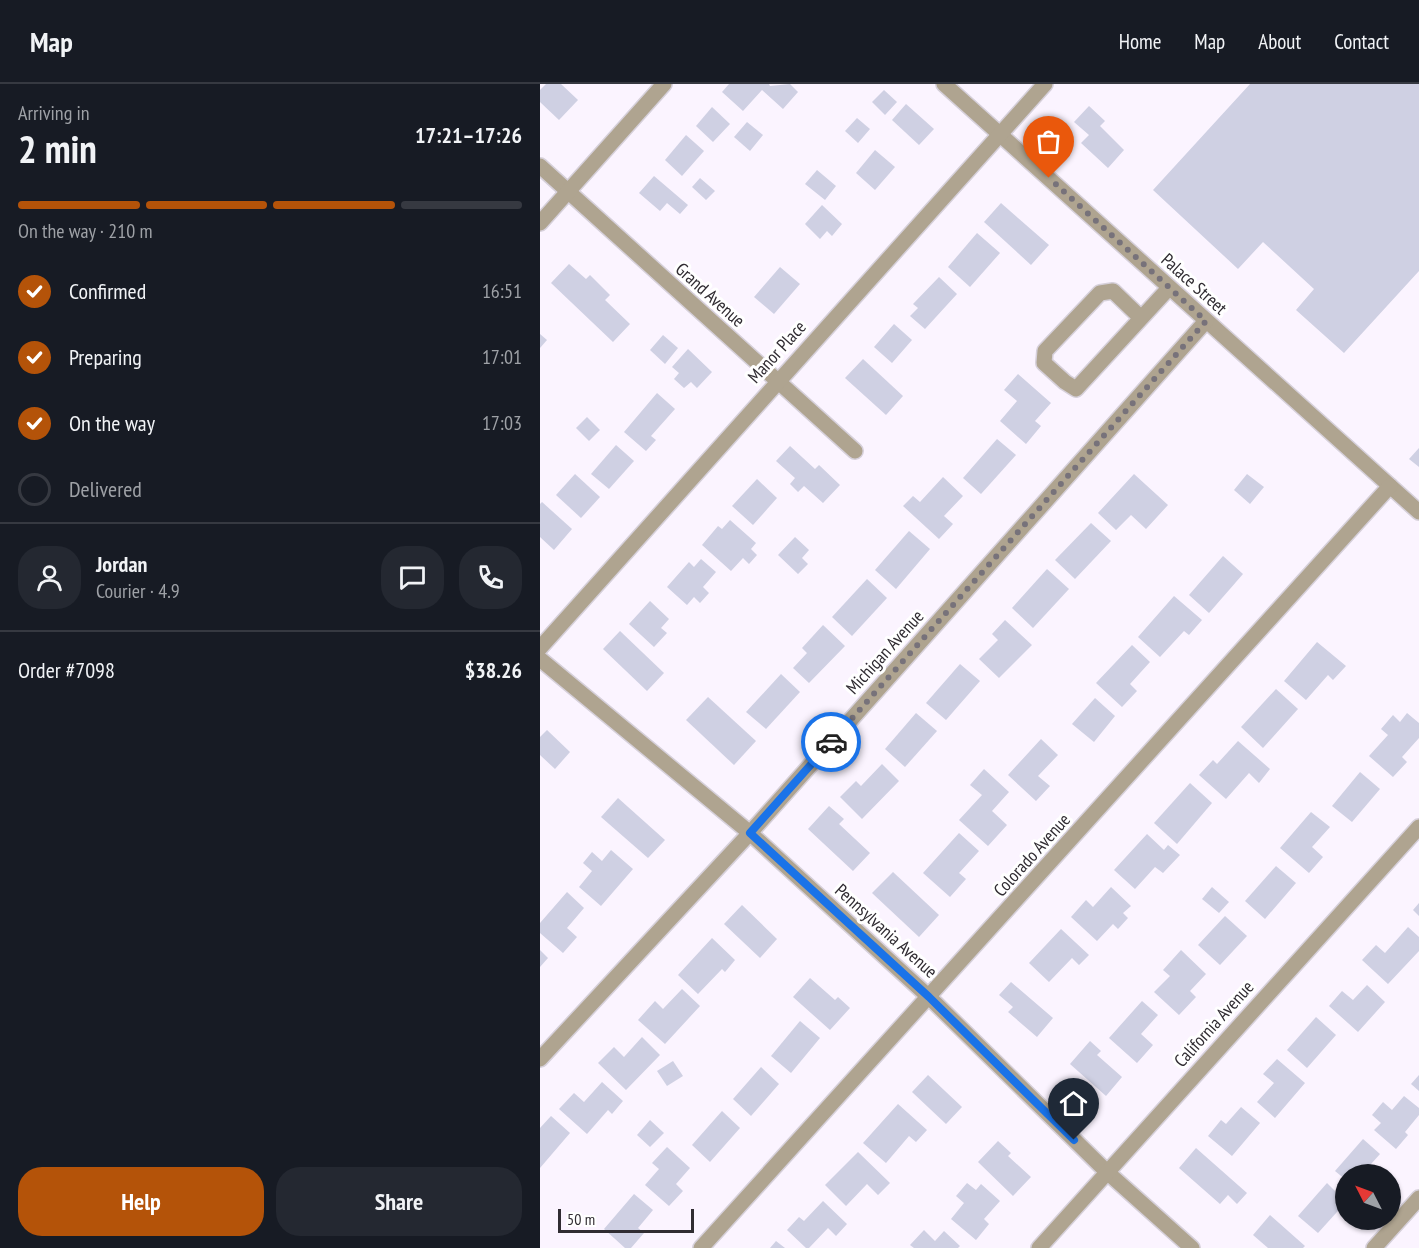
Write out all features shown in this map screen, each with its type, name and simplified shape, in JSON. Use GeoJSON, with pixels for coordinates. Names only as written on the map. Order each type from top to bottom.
{"type":"FeatureCollection","features":[{"type":"Feature","properties":{"kind":"street"},"geometry":{"type":"LineString","coordinates":[[540,223],[664,84]]}},
{"type":"Feature","properties":{"kind":"street","name":"Palace Street"},"geometry":{"type":"LineString","coordinates":[[944,84],[1419,512]]}},
{"type":"Feature","properties":{"kind":"street","name":"Manor Place"},"geometry":{"type":"LineString","coordinates":[[540,648],[1045,84]]}},
{"type":"Feature","properties":{"kind":"street","name":"Grand Avenue"},"geometry":{"type":"LineString","coordinates":[[540,166],[855,451]]}},
{"type":"Feature","properties":{"kind":"street"},"geometry":{"type":"LineString","coordinates":[[1140,317],[1113,291],[1100,293],[1046,351],[1044,363],[1076,389],[1169,288]]}},
{"type":"Feature","properties":{"kind":"street","name":"Michigan Avenue"},"geometry":{"type":"LineString","coordinates":[[540,1059],[750,833],[1206,321]]}},
{"type":"Feature","properties":{"kind":"street","name":"Colorado Avenue"},"geometry":{"type":"LineString","coordinates":[[701,1248],[1390,486]]}},
{"type":"Feature","properties":{"kind":"street","name":"Pennsylvania Avenue"},"geometry":{"type":"LineString","coordinates":[[540,659],[750,833],[929,997],[1107,1172],[1191,1248]]}},
{"type":"Feature","properties":{"kind":"street","name":"California Avenue"},"geometry":{"type":"LineString","coordinates":[[1039,1248],[1419,827]]}},
{"type":"Feature","properties":{"kind":"street"},"geometry":{"type":"LineString","coordinates":[[1374,1248],[1419,1198]]}},
{"type":"Feature","properties":{"kind":"building"},"geometry":{"type":"Polygon","coordinates":[[[546,84],[561,84],[578,100],[559,120],[540,102],[540,90],[546,84]]]}},
{"type":"Feature","properties":{"kind":"building"},"geometry":{"type":"Polygon","coordinates":[[[729,84],[769,84],[770,86],[790,84],[798,92],[783,109],[762,90],[743,111],[722,92],[729,84]]]}},
{"type":"Feature","properties":{"kind":"building"},"geometry":{"type":"Polygon","coordinates":[[[1250,84],[1419,84],[1419,271],[1344,353],[1296,310],[1314,289],[1263,242],[1238,269],[1153,190],[1250,84]]]}},
{"type":"Feature","properties":{"kind":"building"},"geometry":{"type":"Polygon","coordinates":[[[884,90],[897,102],[885,115],[872,102],[884,90]]]}},
{"type":"Feature","properties":{"kind":"building"},"geometry":{"type":"Polygon","coordinates":[[[906,104],[934,129],[919,145],[892,120],[906,104]]]}},
{"type":"Feature","properties":{"kind":"building"},"geometry":{"type":"Polygon","coordinates":[[[1089,106],[1105,121],[1100,126],[1124,150],[1108,168],[1081,143],[1089,135],[1074,122],[1089,106]]]}},
{"type":"Feature","properties":{"kind":"building"},"geometry":{"type":"Polygon","coordinates":[[[712,107],[730,124],[713,142],[696,126],[712,107]]]}},
{"type":"Feature","properties":{"kind":"building"},"geometry":{"type":"Polygon","coordinates":[[[857,118],[870,129],[858,143],[845,131],[857,118]]]}},
{"type":"Feature","properties":{"kind":"building"},"geometry":{"type":"Polygon","coordinates":[[[747,122],[763,135],[750,151],[734,137],[747,122]]]}},
{"type":"Feature","properties":{"kind":"building"},"geometry":{"type":"Polygon","coordinates":[[[686,135],[704,151],[682,176],[665,160],[686,135]]]}},
{"type":"Feature","properties":{"kind":"building"},"geometry":{"type":"Polygon","coordinates":[[[875,150],[895,167],[875,190],[856,173],[875,150]]]}},
{"type":"Feature","properties":{"kind":"building"},"geometry":{"type":"Polygon","coordinates":[[[817,170],[836,186],[825,200],[805,184],[817,170]]]}},
{"type":"Feature","properties":{"kind":"building"},"geometry":{"type":"Polygon","coordinates":[[[654,176],[688,205],[680,214],[667,203],[660,211],[639,193],[654,176]]]}},
{"type":"Feature","properties":{"kind":"building"},"geometry":{"type":"Polygon","coordinates":[[[700,178],[715,191],[706,200],[692,187],[700,178]]]}},
{"type":"Feature","properties":{"kind":"building"},"geometry":{"type":"Polygon","coordinates":[[[1001,203],[1049,245],[1031,265],[984,222],[1001,203]]]}},
{"type":"Feature","properties":{"kind":"building"},"geometry":{"type":"Polygon","coordinates":[[[822,205],[842,224],[832,236],[827,231],[820,239],[805,224],[822,205]]]}},
{"type":"Feature","properties":{"kind":"building"},"geometry":{"type":"Polygon","coordinates":[[[977,233],[1000,253],[970,287],[948,267],[977,233]]]}},
{"type":"Feature","properties":{"kind":"building"},"geometry":{"type":"Polygon","coordinates":[[[569,264],[586,279],[590,275],[610,295],[605,300],[630,324],[613,342],[551,283],[569,264]]]}},
{"type":"Feature","properties":{"kind":"building"},"geometry":{"type":"Polygon","coordinates":[[[780,267],[800,284],[774,314],[754,297],[780,267]]]}},
{"type":"Feature","properties":{"kind":"building"},"geometry":{"type":"Polygon","coordinates":[[[939,277],[957,294],[925,329],[910,316],[918,308],[913,304],[939,277]]]}},
{"type":"Feature","properties":{"kind":"building"},"geometry":{"type":"Polygon","coordinates":[[[894,324],[912,340],[892,363],[874,347],[894,324]]]}},
{"type":"Feature","properties":{"kind":"building"},"geometry":{"type":"Polygon","coordinates":[[[540,334],[547,340],[540,348],[540,334]]]}},
{"type":"Feature","properties":{"kind":"building"},"geometry":{"type":"Polygon","coordinates":[[[663,335],[678,348],[665,364],[650,350],[663,335]]]}},
{"type":"Feature","properties":{"kind":"building"},"geometry":{"type":"Polygon","coordinates":[[[688,349],[712,372],[697,388],[691,382],[684,388],[674,379],[679,373],[672,367],[688,349]]]}},
{"type":"Feature","properties":{"kind":"building"},"geometry":{"type":"Polygon","coordinates":[[[863,359],[903,396],[886,415],[845,378],[863,359]]]}},
{"type":"Feature","properties":{"kind":"building"},"geometry":{"type":"Polygon","coordinates":[[[1018,374],[1051,403],[1035,421],[1041,426],[1026,444],[1000,421],[1017,401],[1004,390],[1018,374]]]}},
{"type":"Feature","properties":{"kind":"building"},"geometry":{"type":"Polygon","coordinates":[[[657,393],[675,409],[651,436],[656,440],[646,451],[624,432],[657,393]]]}},
{"type":"Feature","properties":{"kind":"building"},"geometry":{"type":"Polygon","coordinates":[[[587,417],[600,430],[589,441],[576,428],[587,417]]]}},
{"type":"Feature","properties":{"kind":"building"},"geometry":{"type":"Polygon","coordinates":[[[997,439],[1016,455],[981,494],[963,478],[997,439]]]}},
{"type":"Feature","properties":{"kind":"building"},"geometry":{"type":"Polygon","coordinates":[[[616,445],[634,461],[609,489],[591,474],[616,445]]]}},
{"type":"Feature","properties":{"kind":"building"},"geometry":{"type":"Polygon","coordinates":[[[790,446],[815,469],[819,465],[840,485],[823,503],[804,486],[798,492],[790,484],[795,478],[776,461],[790,446]]]}},
{"type":"Feature","properties":{"kind":"building"},"geometry":{"type":"Polygon","coordinates":[[[1419,448],[1419,467],[1409,459],[1419,448]]]}},
{"type":"Feature","properties":{"kind":"building"},"geometry":{"type":"Polygon","coordinates":[[[575,474],[600,497],[581,518],[556,495],[575,474]]]}},
{"type":"Feature","properties":{"kind":"building"},"geometry":{"type":"Polygon","coordinates":[[[1134,474],[1168,505],[1146,529],[1131,515],[1116,530],[1098,513],[1134,474]]]}},
{"type":"Feature","properties":{"kind":"building"},"geometry":{"type":"Polygon","coordinates":[[[1247,474],[1264,487],[1250,504],[1234,490],[1247,474]]]}},
{"type":"Feature","properties":{"kind":"building"},"geometry":{"type":"Polygon","coordinates":[[[943,477],[963,496],[944,516],[953,524],[939,539],[903,506],[913,496],[920,502],[943,477]]]}},
{"type":"Feature","properties":{"kind":"building"},"geometry":{"type":"Polygon","coordinates":[[[757,479],[777,498],[753,525],[732,506],[757,479]]]}},
{"type":"Feature","properties":{"kind":"building"},"geometry":{"type":"Polygon","coordinates":[[[542,502],[572,529],[554,550],[540,537],[540,504],[542,502]]]}},
{"type":"Feature","properties":{"kind":"building"},"geometry":{"type":"Polygon","coordinates":[[[730,520],[756,543],[751,549],[757,555],[749,564],[743,558],[731,571],[702,545],[718,526],[722,529],[730,520]]]}},
{"type":"Feature","properties":{"kind":"building"},"geometry":{"type":"Polygon","coordinates":[[[1091,523],[1111,541],[1075,579],[1055,560],[1091,523]]]}},
{"type":"Feature","properties":{"kind":"building"},"geometry":{"type":"Polygon","coordinates":[[[909,531],[930,549],[896,589],[875,570],[909,531]]]}},
{"type":"Feature","properties":{"kind":"building"},"geometry":{"type":"Polygon","coordinates":[[[795,537],[809,550],[802,558],[808,564],[798,574],[778,555],[795,537]]]}},
{"type":"Feature","properties":{"kind":"building"},"geometry":{"type":"Polygon","coordinates":[[[1223,556],[1243,574],[1209,613],[1189,595],[1223,556]]]}},
{"type":"Feature","properties":{"kind":"building"},"geometry":{"type":"Polygon","coordinates":[[[701,559],[716,572],[703,587],[709,593],[700,603],[694,597],[687,605],[667,587],[689,562],[694,567],[701,559]]]}},
{"type":"Feature","properties":{"kind":"building"},"geometry":{"type":"Polygon","coordinates":[[[1047,569],[1069,589],[1033,628],[1012,608],[1047,569]]]}},
{"type":"Feature","properties":{"kind":"building"},"geometry":{"type":"Polygon","coordinates":[[[867,579],[887,598],[852,636],[832,617],[867,579]]]}},
{"type":"Feature","properties":{"kind":"building"},"geometry":{"type":"Polygon","coordinates":[[[1174,596],[1202,620],[1189,635],[1184,631],[1160,657],[1138,637],[1174,596]]]}},
{"type":"Feature","properties":{"kind":"building"},"geometry":{"type":"Polygon","coordinates":[[[650,601],[669,619],[661,628],[667,633],[654,647],[629,624],[650,601]]]}},
{"type":"Feature","properties":{"kind":"building"},"geometry":{"type":"Polygon","coordinates":[[[1005,620],[1032,645],[999,678],[979,659],[998,640],[992,634],[1005,620]]]}},
{"type":"Feature","properties":{"kind":"building"},"geometry":{"type":"Polygon","coordinates":[[[823,625],[845,646],[809,683],[793,668],[807,653],[802,648],[823,625]]]}},
{"type":"Feature","properties":{"kind":"building"},"geometry":{"type":"Polygon","coordinates":[[[620,631],[664,673],[647,691],[603,649],[620,631]]]}},
{"type":"Feature","properties":{"kind":"building"},"geometry":{"type":"Polygon","coordinates":[[[1317,642],[1346,666],[1333,680],[1328,675],[1306,700],[1284,681],[1317,642]]]}},
{"type":"Feature","properties":{"kind":"building"},"geometry":{"type":"Polygon","coordinates":[[[1132,645],[1150,662],[1130,684],[1137,691],[1122,707],[1096,683],[1132,645]]]}},
{"type":"Feature","properties":{"kind":"building"},"geometry":{"type":"Polygon","coordinates":[[[960,664],[980,681],[946,720],[926,703],[960,664]]]}},
{"type":"Feature","properties":{"kind":"building"},"geometry":{"type":"Polygon","coordinates":[[[781,674],[800,692],[766,729],[746,712],[781,674]]]}},
{"type":"Feature","properties":{"kind":"building"},"geometry":{"type":"Polygon","coordinates":[[[1276,689],[1298,709],[1263,748],[1241,727],[1276,689]]]}},
{"type":"Feature","properties":{"kind":"building"},"geometry":{"type":"Polygon","coordinates":[[[708,697],[756,741],[734,765],[686,720],[708,697]]]}},
{"type":"Feature","properties":{"kind":"building"},"geometry":{"type":"Polygon","coordinates":[[[1095,698],[1115,716],[1094,742],[1072,724],[1095,698]]]}},
{"type":"Feature","properties":{"kind":"building"},"geometry":{"type":"Polygon","coordinates":[[[916,713],[937,731],[905,767],[885,749],[916,713]]]}},
{"type":"Feature","properties":{"kind":"building"},"geometry":{"type":"Polygon","coordinates":[[[1407,713],[1419,723],[1419,738],[1402,757],[1407,762],[1393,777],[1369,756],[1388,735],[1381,729],[1393,715],[1400,722],[1407,713]]]}},
{"type":"Feature","properties":{"kind":"building"},"geometry":{"type":"Polygon","coordinates":[[[547,730],[570,752],[555,769],[540,755],[540,737],[547,730]]]}},
{"type":"Feature","properties":{"kind":"building"},"geometry":{"type":"Polygon","coordinates":[[[1041,739],[1058,755],[1038,776],[1050,786],[1036,801],[1008,775],[1041,739]]]}},
{"type":"Feature","properties":{"kind":"building"},"geometry":{"type":"Polygon","coordinates":[[[1238,741],[1270,769],[1259,783],[1249,773],[1226,799],[1199,775],[1213,760],[1217,764],[1238,741]]]}},
{"type":"Feature","properties":{"kind":"building"},"geometry":{"type":"Polygon","coordinates":[[[882,764],[899,781],[862,819],[840,797],[856,781],[861,786],[882,764]]]}},
{"type":"Feature","properties":{"kind":"building"},"geometry":{"type":"Polygon","coordinates":[[[984,769],[1009,792],[992,811],[1007,825],[988,846],[959,820],[982,795],[970,785],[984,769]]]}},
{"type":"Feature","properties":{"kind":"building"},"geometry":{"type":"Polygon","coordinates":[[[1360,772],[1380,789],[1352,822],[1332,806],[1360,772]]]}},
{"type":"Feature","properties":{"kind":"building"},"geometry":{"type":"Polygon","coordinates":[[[1190,783],[1212,803],[1177,844],[1154,823],[1190,783]]]}},
{"type":"Feature","properties":{"kind":"building"},"geometry":{"type":"Polygon","coordinates":[[[618,798],[665,840],[648,858],[601,817],[618,798]]]}},
{"type":"Feature","properties":{"kind":"building"},"geometry":{"type":"Polygon","coordinates":[[[829,806],[844,819],[839,824],[870,853],[853,871],[808,829],[829,806]]]}},
{"type":"Feature","properties":{"kind":"building"},"geometry":{"type":"Polygon","coordinates":[[[1311,812],[1330,827],[1312,847],[1323,857],[1309,873],[1280,848],[1311,812]]]}},
{"type":"Feature","properties":{"kind":"building"},"geometry":{"type":"Polygon","coordinates":[[[959,833],[979,851],[959,873],[966,879],[950,897],[923,873],[959,833]]]}},
{"type":"Feature","properties":{"kind":"building"},"geometry":{"type":"Polygon","coordinates":[[[1147,834],[1164,850],[1168,845],[1180,855],[1163,873],[1155,867],[1135,889],[1114,870],[1147,834]]]}},
{"type":"Feature","properties":{"kind":"building"},"geometry":{"type":"Polygon","coordinates":[[[611,850],[633,869],[601,906],[579,887],[592,871],[583,863],[592,852],[602,861],[611,850]]]}},
{"type":"Feature","properties":{"kind":"building"},"geometry":{"type":"Polygon","coordinates":[[[1276,866],[1296,883],[1265,919],[1245,901],[1276,866]]]}},
{"type":"Feature","properties":{"kind":"building"},"geometry":{"type":"Polygon","coordinates":[[[893,872],[939,915],[919,937],[872,893],[893,872]]]}},
{"type":"Feature","properties":{"kind":"building"},"geometry":{"type":"Polygon","coordinates":[[[1111,887],[1131,906],[1123,913],[1128,918],[1118,929],[1113,924],[1097,941],[1071,917],[1086,900],[1093,907],[1111,887]]]}},
{"type":"Feature","properties":{"kind":"building"},"geometry":{"type":"Polygon","coordinates":[[[1212,887],[1229,902],[1219,913],[1202,899],[1212,887]]]}},
{"type":"Feature","properties":{"kind":"building"},"geometry":{"type":"Polygon","coordinates":[[[567,892],[584,908],[567,928],[577,937],[563,953],[540,933],[540,923],[567,892]]]}},
{"type":"Feature","properties":{"kind":"building"},"geometry":{"type":"Polygon","coordinates":[[[1419,903],[1419,916],[1413,910],[1419,903]]]}},
{"type":"Feature","properties":{"kind":"building"},"geometry":{"type":"Polygon","coordinates":[[[742,905],[777,939],[760,958],[724,924],[742,905]]]}},
{"type":"Feature","properties":{"kind":"building"},"geometry":{"type":"Polygon","coordinates":[[[1225,916],[1247,936],[1220,965],[1198,945],[1225,916]]]}},
{"type":"Feature","properties":{"kind":"building"},"geometry":{"type":"Polygon","coordinates":[[[1408,927],[1419,937],[1419,951],[1388,984],[1362,960],[1376,945],[1385,953],[1408,927]]]}},
{"type":"Feature","properties":{"kind":"building"},"geometry":{"type":"Polygon","coordinates":[[[1061,929],[1089,955],[1079,965],[1072,958],[1049,982],[1029,963],[1061,929]]]}},
{"type":"Feature","properties":{"kind":"building"},"geometry":{"type":"Polygon","coordinates":[[[712,938],[735,960],[725,972],[722,969],[698,994],[678,975],[712,938]]]}},
{"type":"Feature","properties":{"kind":"building"},"geometry":{"type":"Polygon","coordinates":[[[540,950],[548,958],[540,967],[540,950]]]}},
{"type":"Feature","properties":{"kind":"building"},"geometry":{"type":"Polygon","coordinates":[[[1181,950],[1206,974],[1190,991],[1196,997],[1179,1015],[1154,992],[1170,976],[1163,970],[1181,950]]]}},
{"type":"Feature","properties":{"kind":"building"},"geometry":{"type":"Polygon","coordinates":[[[810,978],[835,1000],[838,997],[850,1008],[830,1030],[793,997],[810,978]]]}},
{"type":"Feature","properties":{"kind":"building"},"geometry":{"type":"Polygon","coordinates":[[[1011,982],[1053,1018],[1037,1037],[1008,1012],[1013,1007],[999,995],[1011,982]]]}},
{"type":"Feature","properties":{"kind":"building"},"geometry":{"type":"Polygon","coordinates":[[[1367,985],[1385,1002],[1358,1032],[1329,1006],[1342,991],[1353,1000],[1367,985]]]}},
{"type":"Feature","properties":{"kind":"building"},"geometry":{"type":"Polygon","coordinates":[[[682,989],[700,1006],[665,1044],[638,1020],[655,1001],[663,1009],[682,989]]]}},
{"type":"Feature","properties":{"kind":"building"},"geometry":{"type":"Polygon","coordinates":[[[1142,1001],[1158,1015],[1141,1034],[1153,1045],[1137,1063],[1109,1038],[1142,1001]]]}},
{"type":"Feature","properties":{"kind":"building"},"geometry":{"type":"Polygon","coordinates":[[[1316,1017],[1336,1035],[1307,1068],[1287,1050],[1316,1017]]]}},
{"type":"Feature","properties":{"kind":"building"},"geometry":{"type":"Polygon","coordinates":[[[800,1021],[820,1038],[791,1073],[771,1056],[800,1021]]]}},
{"type":"Feature","properties":{"kind":"building"},"geometry":{"type":"Polygon","coordinates":[[[642,1037],[660,1055],[626,1090],[598,1063],[614,1047],[624,1057],[642,1037]]]}},
{"type":"Feature","properties":{"kind":"building"},"geometry":{"type":"Polygon","coordinates":[[[1090,1041],[1101,1051],[1097,1055],[1122,1077],[1106,1096],[1070,1064],[1090,1041]]]}},
{"type":"Feature","properties":{"kind":"building"},"geometry":{"type":"Polygon","coordinates":[[[1277,1059],[1305,1083],[1275,1118],[1257,1102],[1274,1083],[1263,1074],[1277,1059]]]}},
{"type":"Feature","properties":{"kind":"building"},"geometry":{"type":"Polygon","coordinates":[[[673,1061],[683,1076],[667,1086],[657,1071],[673,1061]]]}},
{"type":"Feature","properties":{"kind":"building"},"geometry":{"type":"Polygon","coordinates":[[[761,1067],[779,1084],[751,1116],[733,1099],[761,1067]]]}},
{"type":"Feature","properties":{"kind":"building"},"geometry":{"type":"Polygon","coordinates":[[[928,1075],[962,1107],[946,1124],[912,1092],[928,1075]]]}},
{"type":"Feature","properties":{"kind":"building"},"geometry":{"type":"Polygon","coordinates":[[[1419,1075],[1419,1091],[1411,1084],[1419,1075]]]}},
{"type":"Feature","properties":{"kind":"building"},"geometry":{"type":"Polygon","coordinates":[[[602,1082],[623,1101],[612,1114],[608,1110],[587,1134],[559,1109],[574,1093],[584,1102],[602,1082]]]}},
{"type":"Feature","properties":{"kind":"building"},"geometry":{"type":"Polygon","coordinates":[[[1404,1096],[1419,1108],[1419,1115],[1405,1132],[1408,1135],[1396,1149],[1374,1130],[1381,1123],[1372,1115],[1383,1102],[1392,1110],[1404,1096]]]}},
{"type":"Feature","properties":{"kind":"building"},"geometry":{"type":"Polygon","coordinates":[[[898,1104],[927,1130],[916,1142],[909,1136],[886,1163],[863,1143],[898,1104]]]}},
{"type":"Feature","properties":{"kind":"building"},"geometry":{"type":"Polygon","coordinates":[[[1241,1107],[1260,1123],[1232,1156],[1208,1136],[1221,1120],[1226,1124],[1241,1107]]]}},
{"type":"Feature","properties":{"kind":"building"},"geometry":{"type":"Polygon","coordinates":[[[722,1111],[740,1128],[710,1162],[692,1145],[722,1111]]]}},
{"type":"Feature","properties":{"kind":"building"},"geometry":{"type":"Polygon","coordinates":[[[551,1116],[570,1133],[540,1168],[540,1128],[551,1116]]]}},
{"type":"Feature","properties":{"kind":"building"},"geometry":{"type":"Polygon","coordinates":[[[650,1120],[664,1133],[650,1147],[637,1135],[650,1120]]]}},
{"type":"Feature","properties":{"kind":"building"},"geometry":{"type":"Polygon","coordinates":[[[1363,1139],[1380,1154],[1371,1164],[1341,1164],[1363,1139]]]}},
{"type":"Feature","properties":{"kind":"building"},"geometry":{"type":"Polygon","coordinates":[[[998,1141],[1011,1153],[1008,1156],[1031,1177],[1013,1196],[978,1162],[998,1141]]]}},
{"type":"Feature","properties":{"kind":"building"},"geometry":{"type":"Polygon","coordinates":[[[667,1147],[690,1168],[676,1184],[683,1191],[669,1206],[645,1185],[659,1169],[652,1163],[667,1147]]]}},
{"type":"Feature","properties":{"kind":"building"},"geometry":{"type":"Polygon","coordinates":[[[1196,1148],[1247,1193],[1237,1204],[1228,1195],[1220,1204],[1179,1168],[1196,1148]]]}},
{"type":"Feature","properties":{"kind":"building"},"geometry":{"type":"Polygon","coordinates":[[[858,1152],[890,1183],[878,1195],[867,1184],[846,1206],[825,1185],[858,1152]]]}},
{"type":"Feature","properties":{"kind":"building"},"geometry":{"type":"Polygon","coordinates":[[[967,1183],[976,1190],[981,1184],[1000,1201],[984,1219],[989,1224],[976,1240],[951,1219],[964,1203],[956,1196],[967,1183]]]}},
{"type":"Feature","properties":{"kind":"building"},"geometry":{"type":"Polygon","coordinates":[[[1327,1183],[1335,1191],[1335,1214],[1318,1233],[1298,1216],[1327,1183]]]}},
{"type":"Feature","properties":{"kind":"building"},"geometry":{"type":"Polygon","coordinates":[[[634,1194],[653,1210],[638,1228],[644,1233],[631,1248],[625,1248],[604,1229],[634,1194]]]}},
{"type":"Feature","properties":{"kind":"building"},"geometry":{"type":"Polygon","coordinates":[[[823,1201],[847,1224],[836,1236],[828,1228],[809,1248],[806,1248],[787,1230],[799,1217],[804,1221],[823,1201]]]}},
{"type":"Feature","properties":{"kind":"building"},"geometry":{"type":"Polygon","coordinates":[[[1270,1215],[1305,1246],[1303,1248],[1268,1248],[1253,1235],[1270,1215]]]}},
{"type":"Feature","properties":{"kind":"building"},"geometry":{"type":"Polygon","coordinates":[[[924,1230],[935,1241],[944,1231],[960,1246],[958,1248],[914,1248],[910,1245],[924,1230]]]}},
{"type":"Feature","properties":{"kind":"building"},"geometry":{"type":"Polygon","coordinates":[[[776,1241],[785,1248],[770,1248],[776,1241]]]}},
{"type":"Feature","properties":{"kind":"way so far"},"geometry":{"type":"LineString","coordinates":[[831,742],[1206,321],[1049,178]]}},
{"type":"Feature","properties":{"kind":"route"},"geometry":{"type":"LineString","coordinates":[[831,742],[750,833],[929,997],[1074,1140]]}}]}
